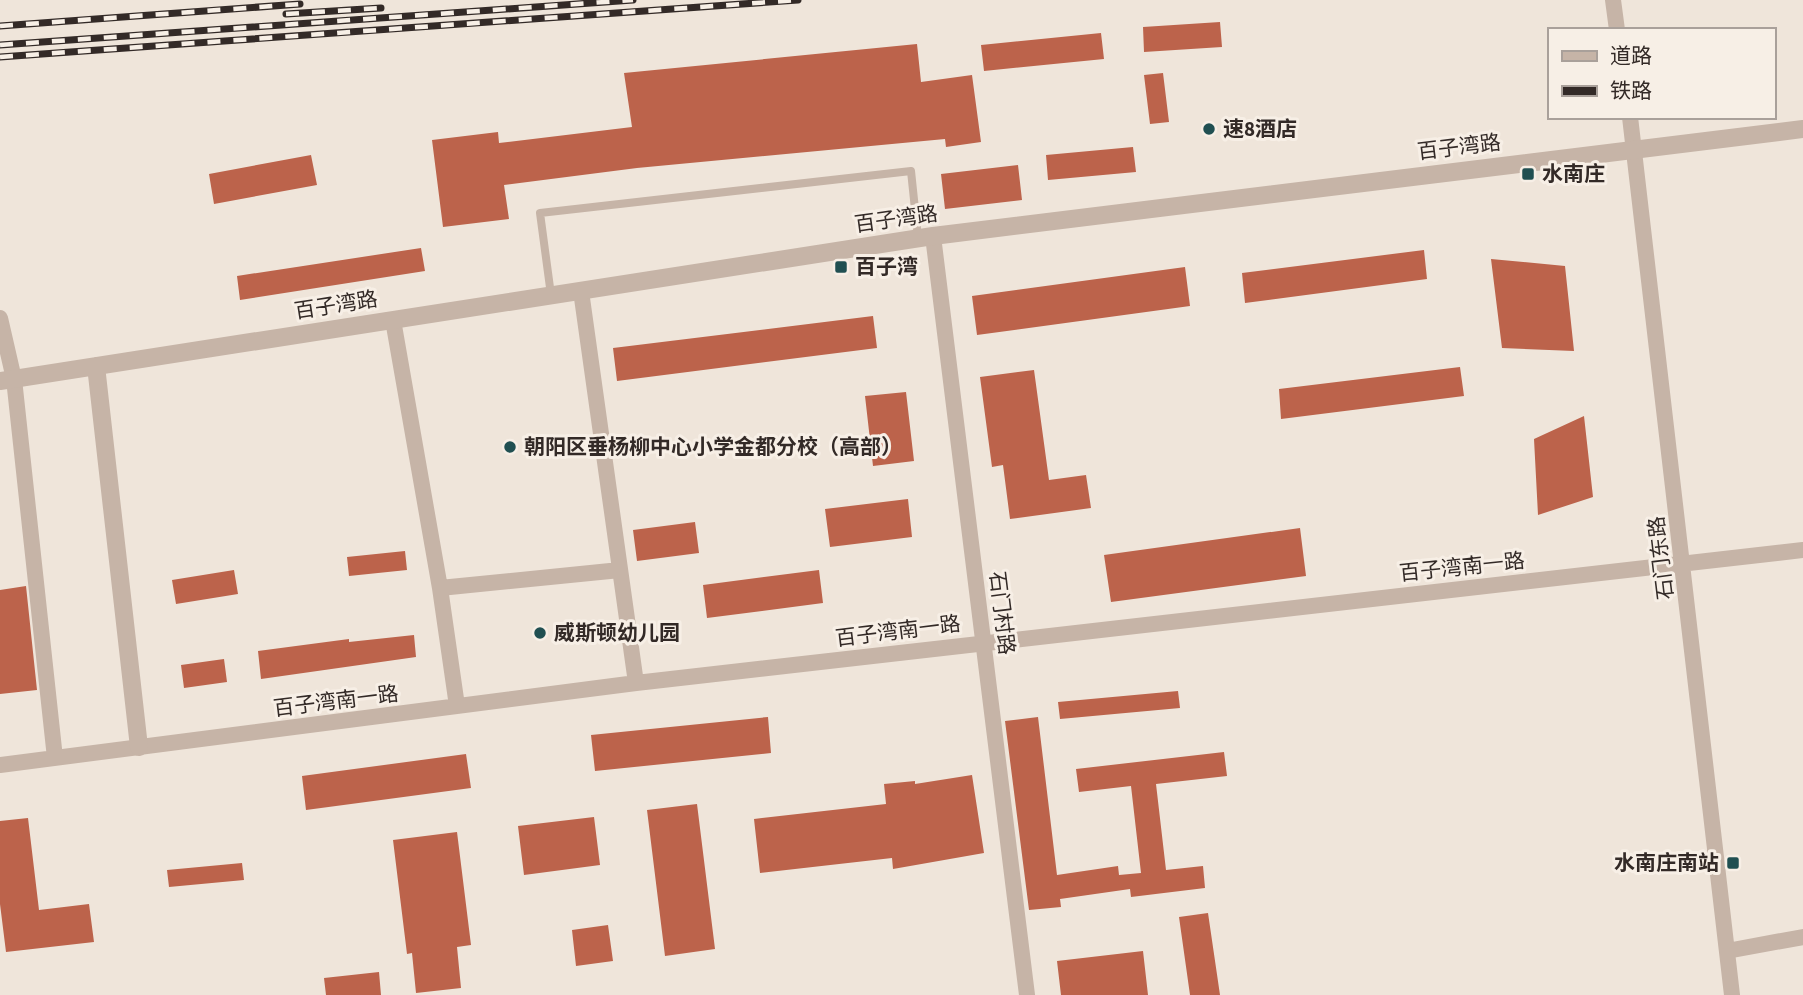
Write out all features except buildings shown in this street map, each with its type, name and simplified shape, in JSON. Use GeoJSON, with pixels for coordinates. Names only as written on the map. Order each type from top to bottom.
{"type":"FeatureCollection","features":[{"type":"Feature","properties":{"kind":"street"},"geometry":{"type":"LineString","coordinates":[[1613,0],[1617,28]]}},
{"type":"Feature","properties":{"kind":"street","name":"石门东路"},"geometry":{"type":"LineString","coordinates":[[1630,119],[1732,995]]}},
{"type":"Feature","properties":{"kind":"street","name":"百子湾路"},"geometry":{"type":"LineString","coordinates":[[7,380],[926,237],[1803,129]]}},
{"type":"Feature","properties":{"kind":"street","name":"石门村路"},"geometry":{"type":"LineString","coordinates":[[926,237],[984,642],[1027,995]]}},
{"type":"Feature","properties":{"kind":"street"},"geometry":{"type":"LineString","coordinates":[[581,291],[636,683]]}},
{"type":"Feature","properties":{"kind":"street"},"geometry":{"type":"LineString","coordinates":[[0,318],[55,758]]}},
{"type":"Feature","properties":{"kind":"street"},"geometry":{"type":"LineString","coordinates":[[393,320],[440,588],[457,706]]}},
{"type":"Feature","properties":{"kind":"street"},"geometry":{"type":"LineString","coordinates":[[96,366],[139,747]]}},
{"type":"Feature","properties":{"kind":"street","name":"百子湾南一路"},"geometry":{"type":"LineString","coordinates":[[0,765],[636,683],[1803,550]]}},
{"type":"Feature","properties":{"kind":"street"},"geometry":{"type":"LineString","coordinates":[[440,588],[620,570]]}},
{"type":"Feature","properties":{"kind":"street"},"geometry":{"type":"LineString","coordinates":[[1727,951],[1803,937]]}},
{"type":"Feature","properties":{"kind":"lane"},"geometry":{"type":"LineString","coordinates":[[551,295],[540,213],[911,171],[926,237]]}},
{"type":"Feature","properties":{"kind":"railway"},"geometry":{"type":"LineString","coordinates":[[0,45],[633,0]]}},
{"type":"Feature","properties":{"kind":"railway"},"geometry":{"type":"LineString","coordinates":[[0,57],[798,0]]}},
{"type":"Feature","properties":{"kind":"railway"},"geometry":{"type":"LineString","coordinates":[[0,26],[300,4]]}},
{"type":"Feature","properties":{"kind":"railway"},"geometry":{"type":"LineString","coordinates":[[286,14],[381,8]]}},
{"type":"Feature","properties":{"kind":"place","name":"速8酒店"},"geometry":{"type":"Point","coordinates":[1209,129]}},
{"type":"Feature","properties":{"kind":"place","name":"水南庄"},"geometry":{"type":"Point","coordinates":[1528,174]}},
{"type":"Feature","properties":{"kind":"place","name":"百子湾"},"geometry":{"type":"Point","coordinates":[841,267]}},
{"type":"Feature","properties":{"kind":"place","name":"朝阳区垂杨柳中心小学金都分校（高部）"},"geometry":{"type":"Point","coordinates":[510,447]}},
{"type":"Feature","properties":{"kind":"place","name":"威斯顿幼儿园"},"geometry":{"type":"Point","coordinates":[540,633]}},
{"type":"Feature","properties":{"kind":"place","name":"水南庄南站"},"geometry":{"type":"Point","coordinates":[1733,863]}}]}
